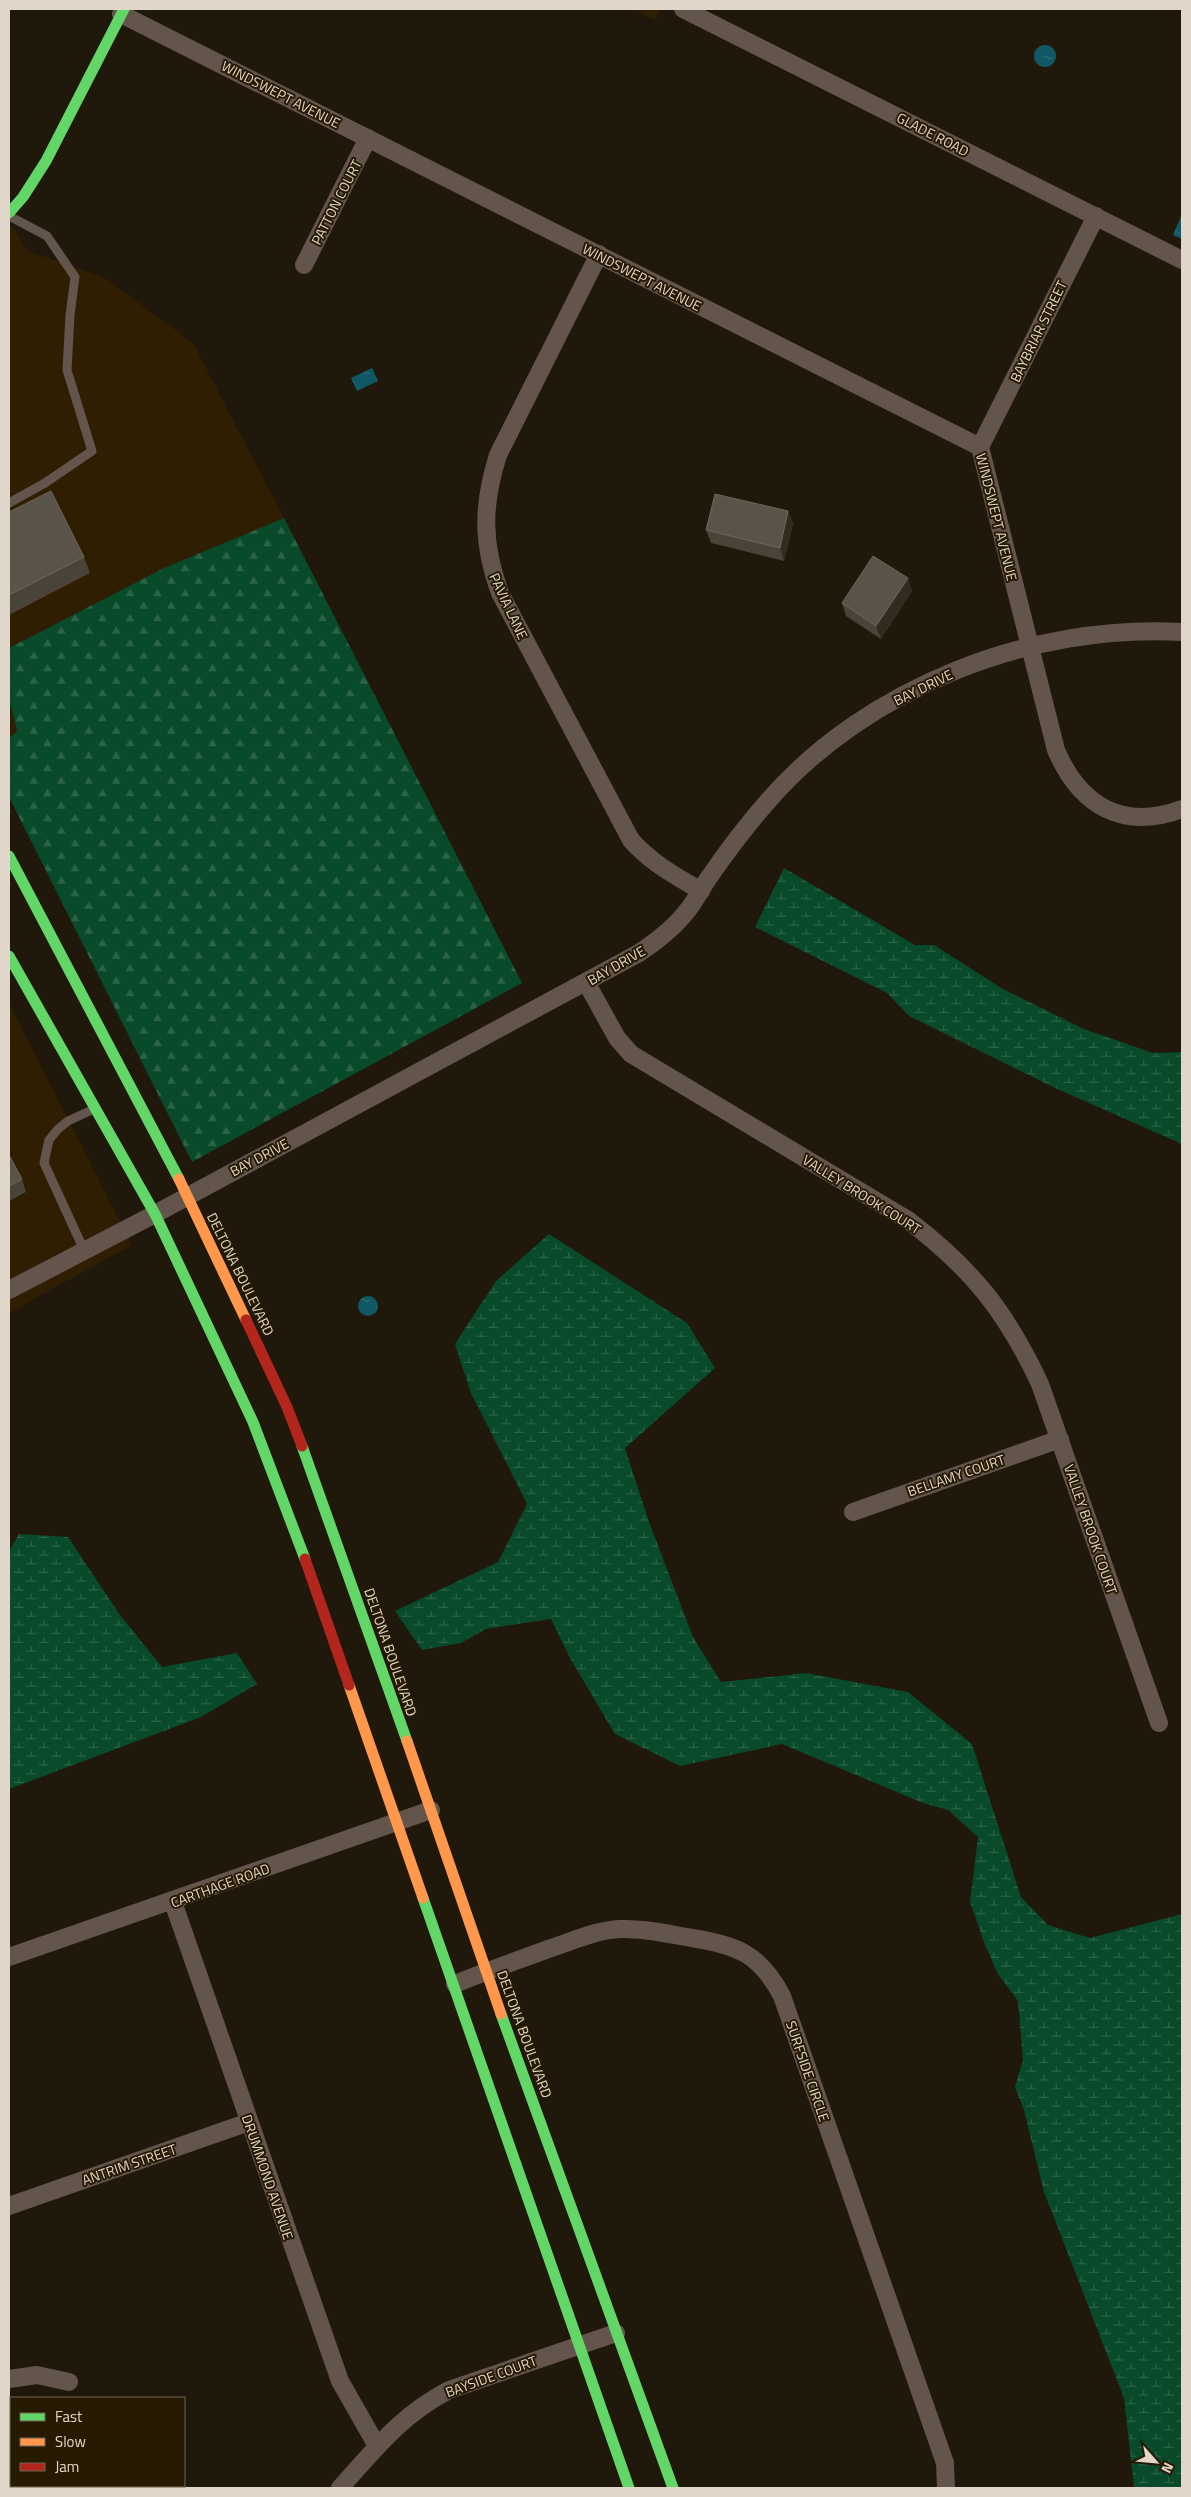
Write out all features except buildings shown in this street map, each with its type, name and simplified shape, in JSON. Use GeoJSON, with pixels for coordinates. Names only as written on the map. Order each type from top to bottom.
{"type":"FeatureCollection","features":[{"type":"Feature","properties":{"kind":"main road"},"geometry":{"type":"LineString","coordinates":[[11,208],[46,161],[122,11]]}},
{"type":"Feature","properties":{"kind":"main road","name":"DELTONA BOULEVARD"},"geometry":{"type":"LineString","coordinates":[[9,856],[187,1195],[287,1407],[320,1491],[486,1971],[673,2488]]}},
{"type":"Feature","properties":{"kind":"main road"},"geometry":{"type":"LineString","coordinates":[[9,956],[155,1214],[261,1440],[286,1504],[395,1822],[455,1984],[629,2488]]}},
{"type":"Feature","properties":{"kind":"street","name":"GLADE ROAD"},"geometry":{"type":"LineString","coordinates":[[683,9],[1182,260]]}},
{"type":"Feature","properties":{"kind":"street","name":"WINDSWEPT AVENUE"},"geometry":{"type":"LineString","coordinates":[[122,11],[368,138],[980,447],[1030,646]]}},
{"type":"Feature","properties":{"kind":"street","name":"PATTON COURT"},"geometry":{"type":"LineString","coordinates":[[304,265],[368,138]]}},
{"type":"Feature","properties":{"kind":"street","name":"BAYBRIAR STREET"},"geometry":{"type":"LineString","coordinates":[[980,447],[1096,216]]}},
{"type":"Feature","properties":{"kind":"street","name":"PAVIA LANE"},"geometry":{"type":"LineString","coordinates":[[599,254],[498,455],[489,482],[485,510],[490,566],[500,593],[631,840],[643,854],[659,866],[701,891]]}},
{"type":"Feature","properties":{"kind":"street","name":"BAY DRIVE"},"geometry":{"type":"LineString","coordinates":[[9,1290],[155,1214],[187,1195],[640,954],[665,934],[687,911],[738,837],[770,799],[806,764],[842,735],[883,707],[926,683],[979,661],[1030,646],[1107,633],[1182,632]]}},
{"type":"Feature","properties":{"kind":"street"},"geometry":{"type":"LineString","coordinates":[[1030,646],[1056,750],[1066,773],[1079,790],[1096,804],[1132,817],[1153,817],[1182,810]]}},
{"type":"Feature","properties":{"kind":"street","name":"VALLEY BROOK COURT"},"geometry":{"type":"LineString","coordinates":[[586,982],[617,1038],[631,1054],[908,1220],[948,1252],[973,1276],[1002,1312],[1024,1348],[1040,1384],[1159,1723]]}},
{"type":"Feature","properties":{"kind":"street","name":"BELLAMY COURT"},"geometry":{"type":"LineString","coordinates":[[853,1512],[1060,1439]]}},
{"type":"Feature","properties":{"kind":"street","name":"CARTHAGE ROAD"},"geometry":{"type":"LineString","coordinates":[[9,1958],[431,1810]]}},
{"type":"Feature","properties":{"kind":"street","name":"DRUMMOND AVENUE"},"geometry":{"type":"LineString","coordinates":[[173,1902],[340,2381],[377,2446]]}},
{"type":"Feature","properties":{"kind":"street","name":"SURFSIDE CIRCLE"},"geometry":{"type":"LineString","coordinates":[[455,1984],[486,1971],[595,1933],[619,1929],[641,1929],[724,1943],[740,1949],[758,1961],[772,1977],[782,1996],[945,2463],[946,2488]]}},
{"type":"Feature","properties":{"kind":"street","name":"ANTRIM STREET"},"geometry":{"type":"LineString","coordinates":[[9,2206],[249,2122]]}},
{"type":"Feature","properties":{"kind":"street","name":"BAYSIDE COURT"},"geometry":{"type":"LineString","coordinates":[[340,2488],[401,2420],[424,2403],[449,2390],[616,2333]]}},
{"type":"Feature","properties":{"kind":"street"},"geometry":{"type":"LineString","coordinates":[[9,2379],[37,2375],[69,2382]]}},
{"type":"Feature","properties":{"kind":"lane"},"geometry":{"type":"LineString","coordinates":[[9,503],[45,483],[92,451],[67,370],[70,315],[75,277],[47,236],[11,208]]}},
{"type":"Feature","properties":{"kind":"lane"},"geometry":{"type":"LineString","coordinates":[[84,1250],[44,1163],[49,1140],[58,1129],[68,1121],[96,1108]]}},
{"type":"Feature","properties":{"kind":"shaded area"},"geometry":{"type":"Polygon","coordinates":[[[633,9],[661,9],[655,20],[633,9]]]}},
{"type":"Feature","properties":{"kind":"shaded area"},"geometry":{"type":"Polygon","coordinates":[[[12,226],[28,251],[105,278],[193,343],[284,518],[164,568],[9,648],[9,230],[12,226]]]}},
{"type":"Feature","properties":{"kind":"shaded area"},"geometry":{"type":"Polygon","coordinates":[[[9,699],[17,731],[9,738],[9,699]]]}},
{"type":"Feature","properties":{"kind":"shaded area"},"geometry":{"type":"Polygon","coordinates":[[[9,1003],[132,1245],[9,1313],[9,1003]]]}},
{"type":"Feature","properties":{"kind":"green space"},"geometry":{"type":"Polygon","coordinates":[[[284,518],[522,983],[192,1162],[9,797],[9,738],[17,731],[9,699],[9,648],[164,568],[284,518]]]}},
{"type":"Feature","properties":{"kind":"green space"},"geometry":{"type":"Polygon","coordinates":[[[784,868],[915,945],[934,945],[1003,989],[1084,1029],[1153,1053],[1182,1052],[1182,1144],[1055,1088],[909,1016],[887,993],[755,927],[784,868]]]}},
{"type":"Feature","properties":{"kind":"green space"},"geometry":{"type":"Polygon","coordinates":[[[549,1234],[687,1323],[715,1368],[625,1448],[649,1522],[693,1637],[721,1682],[806,1673],[908,1692],[972,1744],[1021,1897],[1048,1925],[1090,1938],[1182,1914],[1182,2488],[1134,2488],[1124,2398],[1044,2192],[1024,2110],[1015,2087],[1023,2060],[1018,2001],[998,1974],[985,1945],[970,1902],[978,1837],[948,1810],[923,1803],[782,1744],[680,1766],[615,1734],[571,1660],[551,1619],[486,1629],[461,1643],[422,1650],[395,1611],[498,1562],[527,1504],[471,1393],[455,1344],[496,1281],[549,1234]]]}},
{"type":"Feature","properties":{"kind":"green space"},"geometry":{"type":"Polygon","coordinates":[[[19,1534],[68,1537],[120,1615],[162,1667],[237,1653],[257,1684],[201,1717],[9,1789],[9,1551],[19,1534]]]}},
{"type":"Feature","properties":{"kind":"water"},"geometry":{"type":"Polygon","coordinates":[[[1045,45],[1053,48],[1056,56],[1053,64],[1045,67],[1037,64],[1034,56],[1037,48],[1045,45]]]}},
{"type":"Feature","properties":{"kind":"water"},"geometry":{"type":"Polygon","coordinates":[[[1182,214],[1182,239],[1173,235],[1182,214]]]}},
{"type":"Feature","properties":{"kind":"water"},"geometry":{"type":"Polygon","coordinates":[[[372,368],[378,381],[357,391],[351,378],[372,368]]]}},
{"type":"Feature","properties":{"kind":"water"},"geometry":{"type":"Polygon","coordinates":[[[364,1296],[372,1296],[378,1302],[378,1310],[372,1316],[364,1316],[358,1310],[358,1302],[364,1296]]]}},
{"type":"Feature","properties":{"kind":"traffic: fast"},"geometry":{"type":"LineString","coordinates":[[9,213],[23,197],[46,161],[124,9]]}},
{"type":"Feature","properties":{"kind":"traffic: fast"},"geometry":{"type":"LineString","coordinates":[[9,856],[179,1179]]}},
{"type":"Feature","properties":{"kind":"traffic: fast"},"geometry":{"type":"LineString","coordinates":[[9,956],[155,1214],[253,1422],[305,1559]]}},
{"type":"Feature","properties":{"kind":"traffic: fast"},"geometry":{"type":"LineString","coordinates":[[302,1446],[407,1741]]}},
{"type":"Feature","properties":{"kind":"traffic: fast"},"geometry":{"type":"LineString","coordinates":[[423,1898],[629,2488]]}},
{"type":"Feature","properties":{"kind":"traffic: fast"},"geometry":{"type":"LineString","coordinates":[[501,2014],[673,2488]]}},
{"type":"Feature","properties":{"kind":"traffic: slow"},"geometry":{"type":"LineString","coordinates":[[179,1179],[246,1320]]}},
{"type":"Feature","properties":{"kind":"traffic: slow"},"geometry":{"type":"LineString","coordinates":[[349,1685],[423,1898]]}},
{"type":"Feature","properties":{"kind":"traffic: slow"},"geometry":{"type":"LineString","coordinates":[[407,1741],[501,2014]]}},
{"type":"Feature","properties":{"kind":"traffic: jam"},"geometry":{"type":"LineString","coordinates":[[246,1320],[287,1407],[302,1446]]}},
{"type":"Feature","properties":{"kind":"traffic: jam"},"geometry":{"type":"LineString","coordinates":[[305,1559],[349,1685]]}}]}
